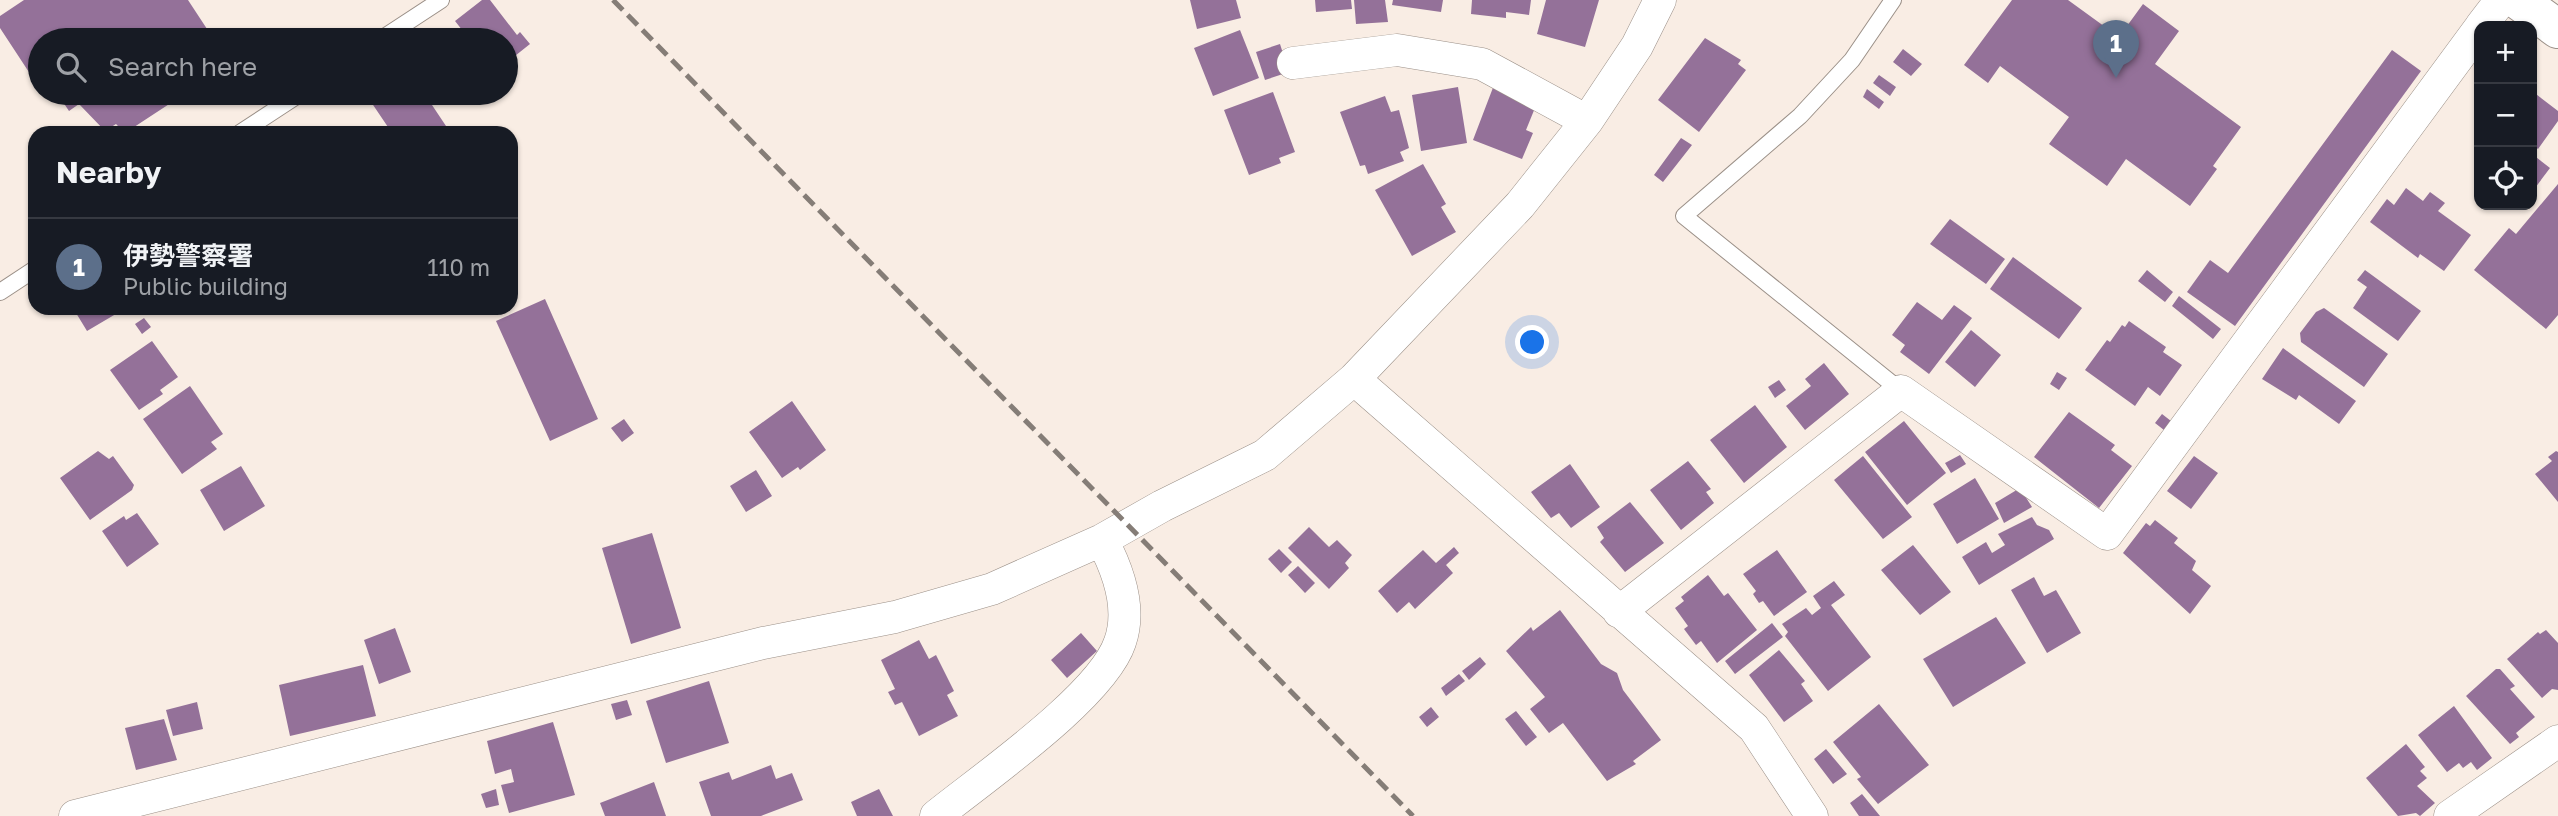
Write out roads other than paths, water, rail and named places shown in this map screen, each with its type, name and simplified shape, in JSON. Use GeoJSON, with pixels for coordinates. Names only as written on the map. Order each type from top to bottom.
{"type":"FeatureCollection","features":[{"type":"Feature","properties":{"kind":"main road"},"geometry":{"type":"LineString","coordinates":[[2518,0],[2558,29]]}},
{"type":"Feature","properties":{"kind":"street"},"geometry":{"type":"LineString","coordinates":[[75,816],[763,643],[895,617],[992,589],[1102,540],[1162,506],[1265,455],[1354,379],[1520,205],[1587,121],[1637,46],[1660,0]]}},
{"type":"Feature","properties":{"kind":"street"},"geometry":{"type":"LineString","coordinates":[[2485,21],[2501,0]]}},
{"type":"Feature","properties":{"kind":"street"},"geometry":{"type":"LineString","coordinates":[[1619,612],[1901,391],[2108,534],[2474,36]]}},
{"type":"Feature","properties":{"kind":"street"},"geometry":{"type":"LineString","coordinates":[[1293,63],[1397,50],[1482,64],[1587,121]]}},
{"type":"Feature","properties":{"kind":"street"},"geometry":{"type":"LineString","coordinates":[[1354,379],[1754,728],[1812,816]]}},
{"type":"Feature","properties":{"kind":"street"},"geometry":{"type":"LineString","coordinates":[[936,816],[1099,680],[1112,659],[1121,641],[1124,613],[1118,569],[1102,540]]}},
{"type":"Feature","properties":{"kind":"street"},"geometry":{"type":"LineString","coordinates":[[2450,816],[2558,741]]}},
{"type":"Feature","properties":{"kind":"lane"},"geometry":{"type":"LineString","coordinates":[[398,28],[441,0]]}},
{"type":"Feature","properties":{"kind":"lane"},"geometry":{"type":"LineString","coordinates":[[1893,0],[1852,60],[1800,116],[1685,216],[1901,391]]}},
{"type":"Feature","properties":{"kind":"lane"},"geometry":{"type":"LineString","coordinates":[[251,126],[283,105]]}},
{"type":"Feature","properties":{"kind":"lane"},"geometry":{"type":"LineString","coordinates":[[0,292],[28,274]]}},
{"type":"Feature","properties":{"kind":"railway"},"geometry":{"type":"LineString","coordinates":[[613,0],[1413,816]]}},
{"type":"Feature","properties":{"kind":"place","name":"伊勢警察署"},"geometry":{"type":"Point","coordinates":[2116,78]}}]}
